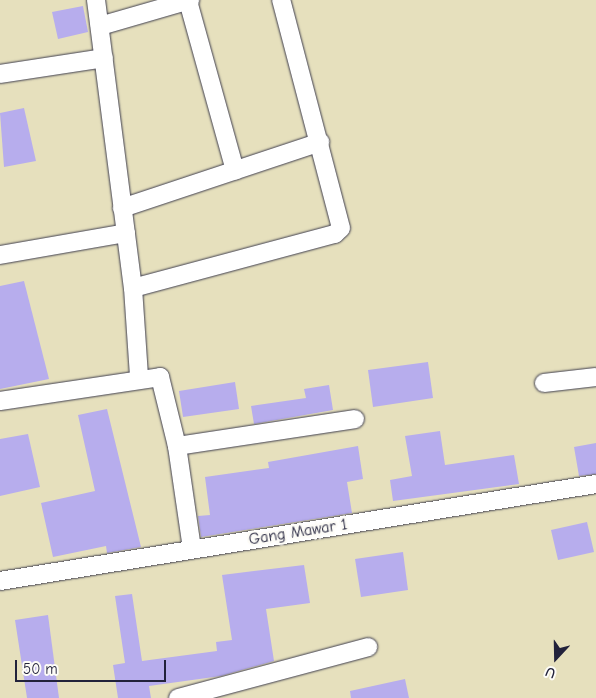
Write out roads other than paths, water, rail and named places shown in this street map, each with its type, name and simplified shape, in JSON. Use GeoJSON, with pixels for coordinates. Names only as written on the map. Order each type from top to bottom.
{"type":"FeatureCollection","features":[{"type":"Feature","properties":{"kind":"street"},"geometry":{"type":"LineString","coordinates":[[96,0],[133,288],[140,377]]}},
{"type":"Feature","properties":{"kind":"street"},"geometry":{"type":"LineString","coordinates":[[100,26],[189,0],[235,170]]}},
{"type":"Feature","properties":{"kind":"street"},"geometry":{"type":"LineString","coordinates":[[133,288],[335,234],[341,228],[341,220],[281,0]]}},
{"type":"Feature","properties":{"kind":"street"},"geometry":{"type":"LineString","coordinates":[[0,74],[104,58]]}},
{"type":"Feature","properties":{"kind":"street"},"geometry":{"type":"LineString","coordinates":[[122,208],[320,142]]}},
{"type":"Feature","properties":{"kind":"street"},"geometry":{"type":"LineString","coordinates":[[0,255],[126,232]]}},
{"type":"Feature","properties":{"kind":"street"},"geometry":{"type":"LineString","coordinates":[[0,400],[140,377],[160,377],[164,384],[178,446],[192,548]]}},
{"type":"Feature","properties":{"kind":"street"},"geometry":{"type":"LineString","coordinates":[[544,383],[596,377]]}},
{"type":"Feature","properties":{"kind":"street"},"geometry":{"type":"LineString","coordinates":[[178,446],[354,419]]}},
{"type":"Feature","properties":{"kind":"street","name":"Gang Mawar 1"},"geometry":{"type":"LineString","coordinates":[[0,580],[596,484]]}},
{"type":"Feature","properties":{"kind":"street"},"geometry":{"type":"LineString","coordinates":[[178,698],[368,647]]}}]}
